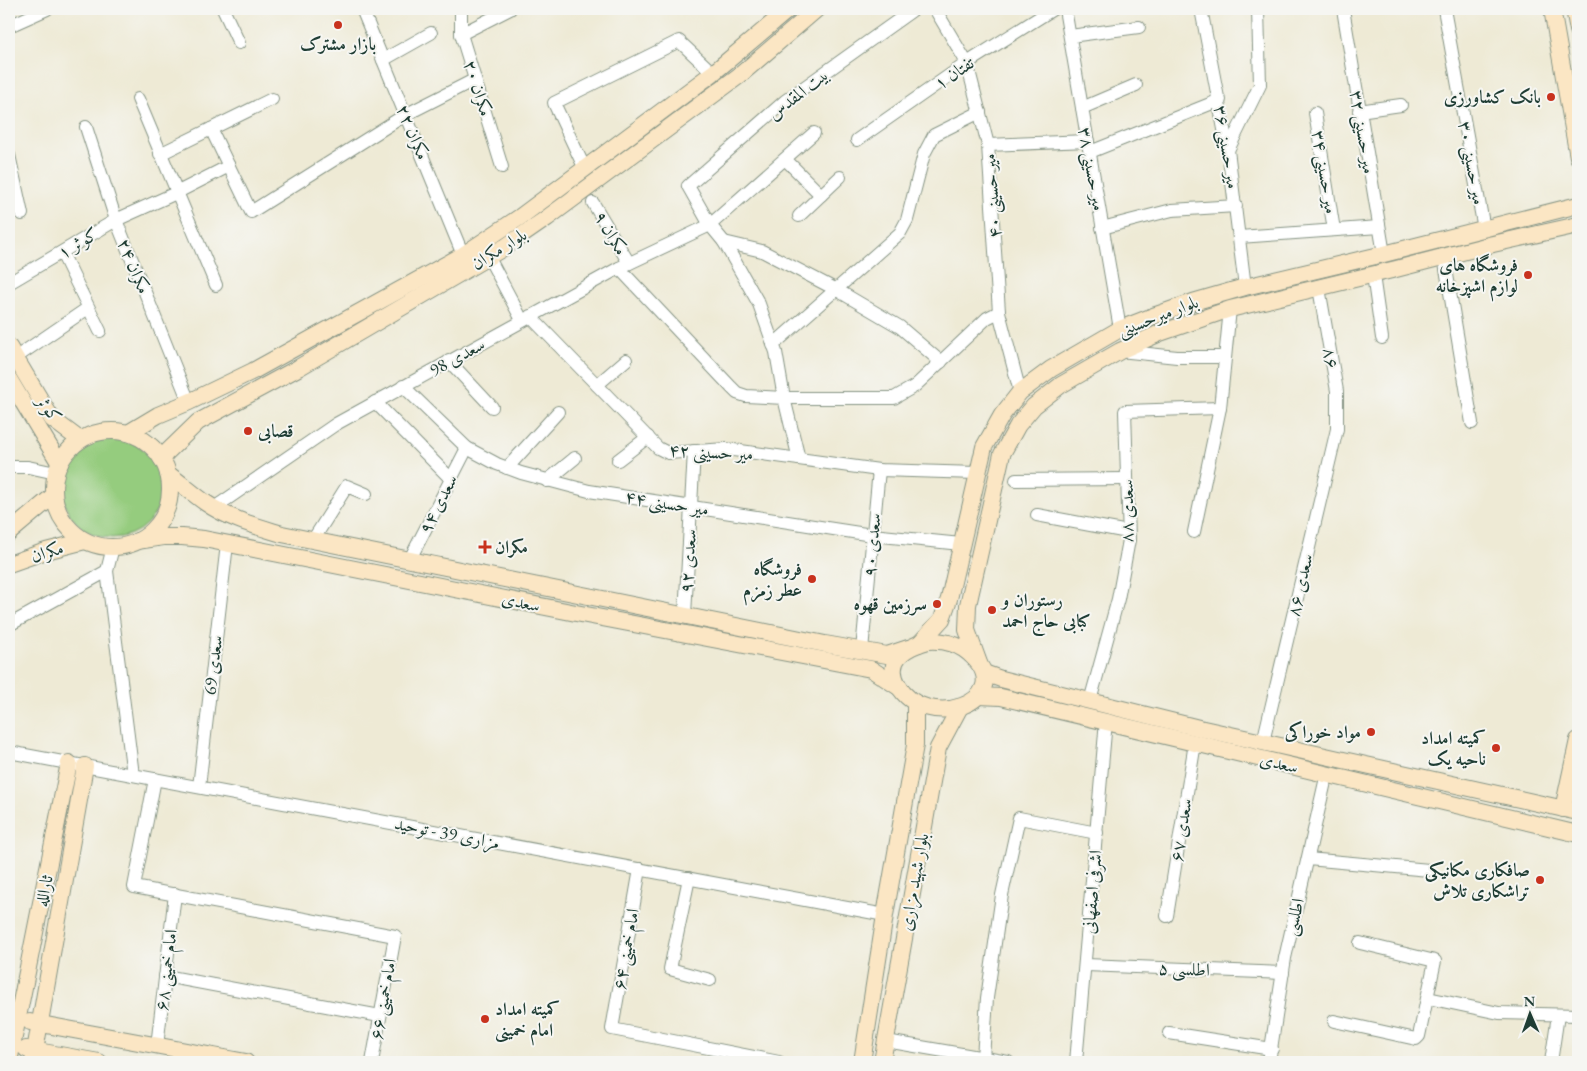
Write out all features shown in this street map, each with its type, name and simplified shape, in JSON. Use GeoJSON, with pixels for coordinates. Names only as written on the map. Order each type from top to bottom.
{"type":"FeatureCollection","features":[{"type":"Feature","properties":{"kind":"main road","name":"بلوار مکران"},"geometry":{"type":"LineString","coordinates":[[128,433],[158,414],[189,402],[253,371],[464,255],[520,217],[713,73],[789,9]]}},
{"type":"Feature","properties":{"kind":"main road","name":"بلوار مکران"},"geometry":{"type":"LineString","coordinates":[[161,458],[198,422],[298,368],[488,256],[547,218],[732,81],[817,9]]}},
{"type":"Feature","properties":{"kind":"main road"},"geometry":{"type":"LineString","coordinates":[[1552,9],[1578,157]]}},
{"type":"Feature","properties":{"kind":"main road"},"geometry":{"type":"LineString","coordinates":[[1574,9],[1578,30]]}},
{"type":"Feature","properties":{"kind":"main road","name":"بلوار میرحسینی"},"geometry":{"type":"LineString","coordinates":[[914,646],[942,619],[949,599],[984,447],[1002,415],[1020,392],[1051,369],[1120,329],[1156,314],[1245,287],[1578,205]]}},
{"type":"Feature","properties":{"kind":"main road","name":"بلوار میرحسینی"},"geometry":{"type":"LineString","coordinates":[[982,668],[967,630],[968,605],[1002,454],[1018,425],[1034,406],[1061,385],[1120,351],[1160,333],[1230,310],[1493,244],[1578,225]]}},
{"type":"Feature","properties":{"kind":"main road","name":"کوثر"},"geometry":{"type":"LineString","coordinates":[[12,352],[52,419],[80,440]]}},
{"type":"Feature","properties":{"kind":"main road","name":"کوثر"},"geometry":{"type":"LineString","coordinates":[[9,379],[58,468]]}},
{"type":"Feature","properties":{"kind":"main road"},"geometry":{"type":"LineString","coordinates":[[111,431],[128,433],[142,439],[161,458],[168,474],[170,490],[168,506],[161,520],[150,533],[138,541],[125,546],[113,547],[94,544],[85,541],[64,522],[59,513],[54,495],[58,468],[68,451],[80,440],[95,434],[111,431]]}},
{"type":"Feature","properties":{"kind":"main road","name":"سعدی"},"geometry":{"type":"LineString","coordinates":[[168,474],[214,508],[236,519],[282,534],[887,655],[914,646]]}},
{"type":"Feature","properties":{"kind":"main road","name":"مکران"},"geometry":{"type":"LineString","coordinates":[[9,533],[54,495]]}},
{"type":"Feature","properties":{"kind":"main road","name":"سعدی"},"geometry":{"type":"LineString","coordinates":[[138,541],[163,537],[182,537],[227,544],[871,669],[900,688]]}},
{"type":"Feature","properties":{"kind":"main road","name":"مکران"},"geometry":{"type":"LineString","coordinates":[[9,564],[46,551],[85,541]]}},
{"type":"Feature","properties":{"kind":"main road"},"geometry":{"type":"LineString","coordinates":[[928,641],[946,642],[964,649],[982,668],[985,685],[979,696],[970,703],[950,710],[932,710],[915,702],[900,688],[894,678],[894,666],[899,655],[914,646],[928,641]]}},
{"type":"Feature","properties":{"kind":"main road","name":"سعدی"},"geometry":{"type":"LineString","coordinates":[[982,668],[1001,679],[1090,701],[1571,811]]}},
{"type":"Feature","properties":{"kind":"main road","name":"سعدی"},"geometry":{"type":"LineString","coordinates":[[979,696],[1001,697],[1578,834]]}},
{"type":"Feature","properties":{"kind":"main road","name":"بلوار شهید مزاری"},"geometry":{"type":"LineString","coordinates":[[862,1062],[885,915],[915,745],[915,702]]}},
{"type":"Feature","properties":{"kind":"main road","name":"بلوار شهید مزاری"},"geometry":{"type":"LineString","coordinates":[[882,1062],[938,748],[960,707]]}},
{"type":"Feature","properties":{"kind":"main road"},"geometry":{"type":"LineString","coordinates":[[1571,811],[1578,740]]}},
{"type":"Feature","properties":{"kind":"main road","name":"ثارالله"},"geometry":{"type":"LineString","coordinates":[[10,1051],[13,1019],[77,764]]}},
{"type":"Feature","properties":{"kind":"main road","name":"ثارالله"},"geometry":{"type":"LineString","coordinates":[[34,1056],[77,764]]}},
{"type":"Feature","properties":{"kind":"main road"},"geometry":{"type":"LineString","coordinates":[[13,1019],[246,1062]]}},
{"type":"Feature","properties":{"kind":"main road"},"geometry":{"type":"LineString","coordinates":[[10,1051],[34,1056],[99,1062]]}},
{"type":"Feature","properties":{"kind":"street"},"geometry":{"type":"LineString","coordinates":[[9,26],[47,9]]}},
{"type":"Feature","properties":{"kind":"street"},"geometry":{"type":"LineString","coordinates":[[223,9],[239,43]]}},
{"type":"Feature","properties":{"kind":"street","name":"مکران ۲۲"},"geometry":{"type":"LineString","coordinates":[[362,9],[464,255]]}},
{"type":"Feature","properties":{"kind":"street","name":"مکران ۲۰"},"geometry":{"type":"LineString","coordinates":[[461,9],[461,34],[502,167]]}},
{"type":"Feature","properties":{"kind":"street"},"geometry":{"type":"LineString","coordinates":[[461,34],[510,9]]}},
{"type":"Feature","properties":{"kind":"street","name":"بیت المقدس"},"geometry":{"type":"LineString","coordinates":[[710,225],[688,186],[784,101],[914,9]]}},
{"type":"Feature","properties":{"kind":"street","name":"میر حسینی ۴۰"},"geometry":{"type":"LineString","coordinates":[[935,9],[967,63],[988,144],[1000,312],[1020,392]]}},
{"type":"Feature","properties":{"kind":"street","name":"تفتان ۱"},"geometry":{"type":"LineString","coordinates":[[857,140],[967,63],[1053,9]]}},
{"type":"Feature","properties":{"kind":"street","name":"میر حسینی ۳۸"},"geometry":{"type":"LineString","coordinates":[[1065,9],[1120,329]]}},
{"type":"Feature","properties":{"kind":"street","name":"میر حسینی ۳۶"},"geometry":{"type":"LineString","coordinates":[[1201,9],[1220,100],[1228,150],[1245,287]]}},
{"type":"Feature","properties":{"kind":"street"},"geometry":{"type":"LineString","coordinates":[[1228,150],[1260,85],[1258,9]]}},
{"type":"Feature","properties":{"kind":"street","name":"میر حسینی ۳۲"},"geometry":{"type":"LineString","coordinates":[[1343,9],[1384,254]]}},
{"type":"Feature","properties":{"kind":"street","name":"میر حسینی ۳۰"},"geometry":{"type":"LineString","coordinates":[[1444,9],[1484,229]]}},
{"type":"Feature","properties":{"kind":"street"},"geometry":{"type":"LineString","coordinates":[[1070,36],[1138,27]]}},
{"type":"Feature","properties":{"kind":"street"},"geometry":{"type":"LineString","coordinates":[[383,60],[431,33]]}},
{"type":"Feature","properties":{"kind":"street"},"geometry":{"type":"LineString","coordinates":[[585,169],[554,103],[680,41],[713,73]]}},
{"type":"Feature","properties":{"kind":"street"},"geometry":{"type":"LineString","coordinates":[[211,129],[251,212],[405,115],[474,80]]}},
{"type":"Feature","properties":{"kind":"street"},"geometry":{"type":"LineString","coordinates":[[1082,108],[1136,85]]}},
{"type":"Feature","properties":{"kind":"street"},"geometry":{"type":"LineString","coordinates":[[138,98],[176,193],[216,285]]}},
{"type":"Feature","properties":{"kind":"street"},"geometry":{"type":"LineString","coordinates":[[160,154],[272,99]]}},
{"type":"Feature","properties":{"kind":"street"},"geometry":{"type":"LineString","coordinates":[[988,144],[1089,147],[1220,100]]}},
{"type":"Feature","properties":{"kind":"street"},"geometry":{"type":"LineString","coordinates":[[1359,111],[1401,105]]}},
{"type":"Feature","properties":{"kind":"street"},"geometry":{"type":"LineString","coordinates":[[773,345],[900,234],[908,220],[924,154],[934,135],[980,112]]}},
{"type":"Feature","properties":{"kind":"street","name":"میر حسینی ۳۴"},"geometry":{"type":"LineString","coordinates":[[1316,113],[1334,230]]}},
{"type":"Feature","properties":{"kind":"street","name":"مکران ۲۴"},"geometry":{"type":"LineString","coordinates":[[86,127],[116,220],[189,402]]}},
{"type":"Feature","properties":{"kind":"street","name":"سعدی 98"},"geometry":{"type":"LineString","coordinates":[[214,508],[336,424],[624,265],[710,225],[814,134]]}},
{"type":"Feature","properties":{"kind":"street"},"geometry":{"type":"LineString","coordinates":[[9,155],[14,198],[22,214]]}},
{"type":"Feature","properties":{"kind":"street"},"geometry":{"type":"LineString","coordinates":[[785,159],[821,195]]}},
{"type":"Feature","properties":{"kind":"street","name":"کوثر ۱"},"geometry":{"type":"LineString","coordinates":[[9,283],[116,220],[176,193],[229,166]]}},
{"type":"Feature","properties":{"kind":"street"},"geometry":{"type":"LineString","coordinates":[[799,216],[840,177]]}},
{"type":"Feature","properties":{"kind":"street","name":"مکران ۹"},"geometry":{"type":"LineString","coordinates":[[593,203],[624,265],[737,393],[746,396],[894,398],[915,386],[987,318],[1000,312]]}},
{"type":"Feature","properties":{"kind":"street"},"geometry":{"type":"LineString","coordinates":[[1102,228],[1172,210],[1236,206]]}},
{"type":"Feature","properties":{"kind":"street"},"geometry":{"type":"LineString","coordinates":[[710,225],[724,242],[759,304],[773,345],[799,459]]}},
{"type":"Feature","properties":{"kind":"street"},"geometry":{"type":"LineString","coordinates":[[1239,237],[1379,227]]}},
{"type":"Feature","properties":{"kind":"street"},"geometry":{"type":"LineString","coordinates":[[724,242],[762,250],[837,290],[900,327],[941,362]]}},
{"type":"Feature","properties":{"kind":"street"},"geometry":{"type":"LineString","coordinates":[[62,253],[100,331]]}},
{"type":"Feature","properties":{"kind":"street","name":"میر حسینی ۴۲"},"geometry":{"type":"LineString","coordinates":[[488,256],[526,318],[597,385],[658,448],[668,453],[726,449],[879,470],[977,474]]}},
{"type":"Feature","properties":{"kind":"street"},"geometry":{"type":"LineString","coordinates":[[1444,257],[1472,423]]}},
{"type":"Feature","properties":{"kind":"street"},"geometry":{"type":"LineString","coordinates":[[1373,275],[1382,338]]}},
{"type":"Feature","properties":{"kind":"street","name":"۸۶"},"geometry":{"type":"LineString","coordinates":[[1319,288],[1337,391],[1337,429]]}},
{"type":"Feature","properties":{"kind":"street"},"geometry":{"type":"LineString","coordinates":[[12,352],[88,308]]}},
{"type":"Feature","properties":{"kind":"street"},"geometry":{"type":"LineString","coordinates":[[1194,532],[1220,408],[1230,310]]}},
{"type":"Feature","properties":{"kind":"street"},"geometry":{"type":"LineString","coordinates":[[1120,351],[1177,357],[1224,357]]}},
{"type":"Feature","properties":{"kind":"street"},"geometry":{"type":"LineString","coordinates":[[597,385],[626,360]]}},
{"type":"Feature","properties":{"kind":"street"},"geometry":{"type":"LineString","coordinates":[[449,361],[492,407]]}},
{"type":"Feature","properties":{"kind":"street","name":"میر حسینی ۴۴"},"geometry":{"type":"LineString","coordinates":[[403,386],[467,448],[508,468],[547,481],[588,491],[872,535],[961,544]]}},
{"type":"Feature","properties":{"kind":"street"},"geometry":{"type":"LineString","coordinates":[[375,402],[451,479]]}},
{"type":"Feature","properties":{"kind":"street","name":"سعدی ۸۸"},"geometry":{"type":"LineString","coordinates":[[1090,701],[1118,599],[1129,540],[1125,411],[1220,408]]}},
{"type":"Feature","properties":{"kind":"street"},"geometry":{"type":"LineString","coordinates":[[508,468],[558,412]]}},
{"type":"Feature","properties":{"kind":"street","name":"سعدی ۸۶"},"geometry":{"type":"LineString","coordinates":[[1263,742],[1337,429]]}},
{"type":"Feature","properties":{"kind":"street"},"geometry":{"type":"LineString","coordinates":[[618,460],[648,437]]}},
{"type":"Feature","properties":{"kind":"street","name":"سعدی ۹۴"},"geometry":{"type":"LineString","coordinates":[[410,559],[467,448]]}},
{"type":"Feature","properties":{"kind":"street","name":"سعدی ۹۲"},"geometry":{"type":"LineString","coordinates":[[685,616],[694,451]]}},
{"type":"Feature","properties":{"kind":"street"},"geometry":{"type":"LineString","coordinates":[[547,481],[575,458]]}},
{"type":"Feature","properties":{"kind":"street"},"geometry":{"type":"LineString","coordinates":[[9,466],[58,468]]}},
{"type":"Feature","properties":{"kind":"street","name":"سعدی ۹۰"},"geometry":{"type":"LineString","coordinates":[[862,650],[879,470]]}},
{"type":"Feature","properties":{"kind":"street"},"geometry":{"type":"LineString","coordinates":[[1016,480],[1127,479]]}},
{"type":"Feature","properties":{"kind":"street"},"geometry":{"type":"LineString","coordinates":[[313,540],[347,486],[366,494]]}},
{"type":"Feature","properties":{"kind":"street"},"geometry":{"type":"LineString","coordinates":[[1037,515],[1128,532]]}},
{"type":"Feature","properties":{"kind":"street","name":"سعدی 69"},"geometry":{"type":"LineString","coordinates":[[199,787],[227,544]]}},
{"type":"Feature","properties":{"kind":"street"},"geometry":{"type":"LineString","coordinates":[[113,547],[107,572],[133,775]]}},
{"type":"Feature","properties":{"kind":"street"},"geometry":{"type":"LineString","coordinates":[[9,625],[107,572]]}},
{"type":"Feature","properties":{"kind":"street","name":"اشرفی اصفهانی"},"geometry":{"type":"LineString","coordinates":[[1076,1062],[1086,966],[1106,722]]}},
{"type":"Feature","properties":{"kind":"street","name":"سعدی ۶۷"},"geometry":{"type":"LineString","coordinates":[[1167,916],[1195,743]]}},
{"type":"Feature","properties":{"kind":"street","name":"مزاری 39 - توحید"},"geometry":{"type":"LineString","coordinates":[[9,752],[885,915]]}},
{"type":"Feature","properties":{"kind":"street","name":"اطلسی"},"geometry":{"type":"LineString","coordinates":[[1269,1062],[1283,974],[1327,774]]}},
{"type":"Feature","properties":{"kind":"street"},"geometry":{"type":"LineString","coordinates":[[154,779],[134,887],[175,894]]}},
{"type":"Feature","properties":{"kind":"street"},"geometry":{"type":"LineString","coordinates":[[983,1058],[988,998],[1002,894],[1019,818],[1097,832]]}},
{"type":"Feature","properties":{"kind":"street"},"geometry":{"type":"LineString","coordinates":[[1308,859],[1429,870]]}},
{"type":"Feature","properties":{"kind":"street","name":"امام خمینی ۶۴"},"geometry":{"type":"LineString","coordinates":[[640,869],[612,1029],[779,1062]]}},
{"type":"Feature","properties":{"kind":"street"},"geometry":{"type":"LineString","coordinates":[[689,878],[670,968],[710,980]]}},
{"type":"Feature","properties":{"kind":"street","name":"امام خمینی ۶۶"},"geometry":{"type":"LineString","coordinates":[[175,894],[395,936],[372,1062]]}},
{"type":"Feature","properties":{"kind":"street","name":"امام خمینی ۶۸"},"geometry":{"type":"LineString","coordinates":[[157,1046],[175,894]]}},
{"type":"Feature","properties":{"kind":"street"},"geometry":{"type":"LineString","coordinates":[[1334,1021],[1416,1039],[1419,1036],[1434,961],[1360,943]]}},
{"type":"Feature","properties":{"kind":"street","name":"اطلسی ۵"},"geometry":{"type":"LineString","coordinates":[[1086,966],[1283,974]]}},
{"type":"Feature","properties":{"kind":"street"},"geometry":{"type":"LineString","coordinates":[[165,976],[380,1016]]}},
{"type":"Feature","properties":{"kind":"street"},"geometry":{"type":"LineString","coordinates":[[1428,998],[1499,1013],[1578,1015]]}},
{"type":"Feature","properties":{"kind":"street"},"geometry":{"type":"LineString","coordinates":[[1551,1062],[1558,1015]]}},
{"type":"Feature","properties":{"kind":"street"},"geometry":{"type":"LineString","coordinates":[[1168,1033],[1272,1049]]}},
{"type":"Feature","properties":{"kind":"street"},"geometry":{"type":"LineString","coordinates":[[886,1041],[1008,1062]]}},
{"type":"Feature","properties":{"kind":"green space"},"geometry":{"type":"Polygon","coordinates":[[[112,438],[131,442],[148,452],[158,469],[162,488],[158,507],[148,524],[131,534],[112,538],[93,534],[76,524],[66,507],[62,488],[66,469],[76,452],[93,442],[112,438]]]}},
{"type":"Feature","properties":{"kind":"place","name":"بازار مشترک"},"geometry":{"type":"Point","coordinates":[338,25]}},
{"type":"Feature","properties":{"kind":"place","name":"بانک کشاورزی"},"geometry":{"type":"Point","coordinates":[1551,97]}},
{"type":"Feature","properties":{"kind":"place","name":"فروشگاه های لوازم اشپزخانه"},"geometry":{"type":"Point","coordinates":[1528,275]}},
{"type":"Feature","properties":{"kind":"place","name":"قصابی"},"geometry":{"type":"Point","coordinates":[248,431]}},
{"type":"Feature","properties":{"kind":"place","name":"مکران"},"geometry":{"type":"Point","coordinates":[485,547]}},
{"type":"Feature","properties":{"kind":"place","name":"فروشگاه عطر زمزم"},"geometry":{"type":"Point","coordinates":[812,579]}},
{"type":"Feature","properties":{"kind":"place","name":"سرزمین قهوه"},"geometry":{"type":"Point","coordinates":[937,604]}},
{"type":"Feature","properties":{"kind":"place","name":"رستوران و کبابی حاج احمد"},"geometry":{"type":"Point","coordinates":[992,610]}},
{"type":"Feature","properties":{"kind":"place","name":"مواد خوراکی"},"geometry":{"type":"Point","coordinates":[1371,732]}},
{"type":"Feature","properties":{"kind":"place","name":"کمیته امداد ناحیه یک"},"geometry":{"type":"Point","coordinates":[1496,748]}},
{"type":"Feature","properties":{"kind":"place","name":"صافکاری مکانیکی تراشکاری تلاش"},"geometry":{"type":"Point","coordinates":[1540,880]}},
{"type":"Feature","properties":{"kind":"place","name":"کمیته امداد امام خمینی"},"geometry":{"type":"Point","coordinates":[485,1019]}}]}
